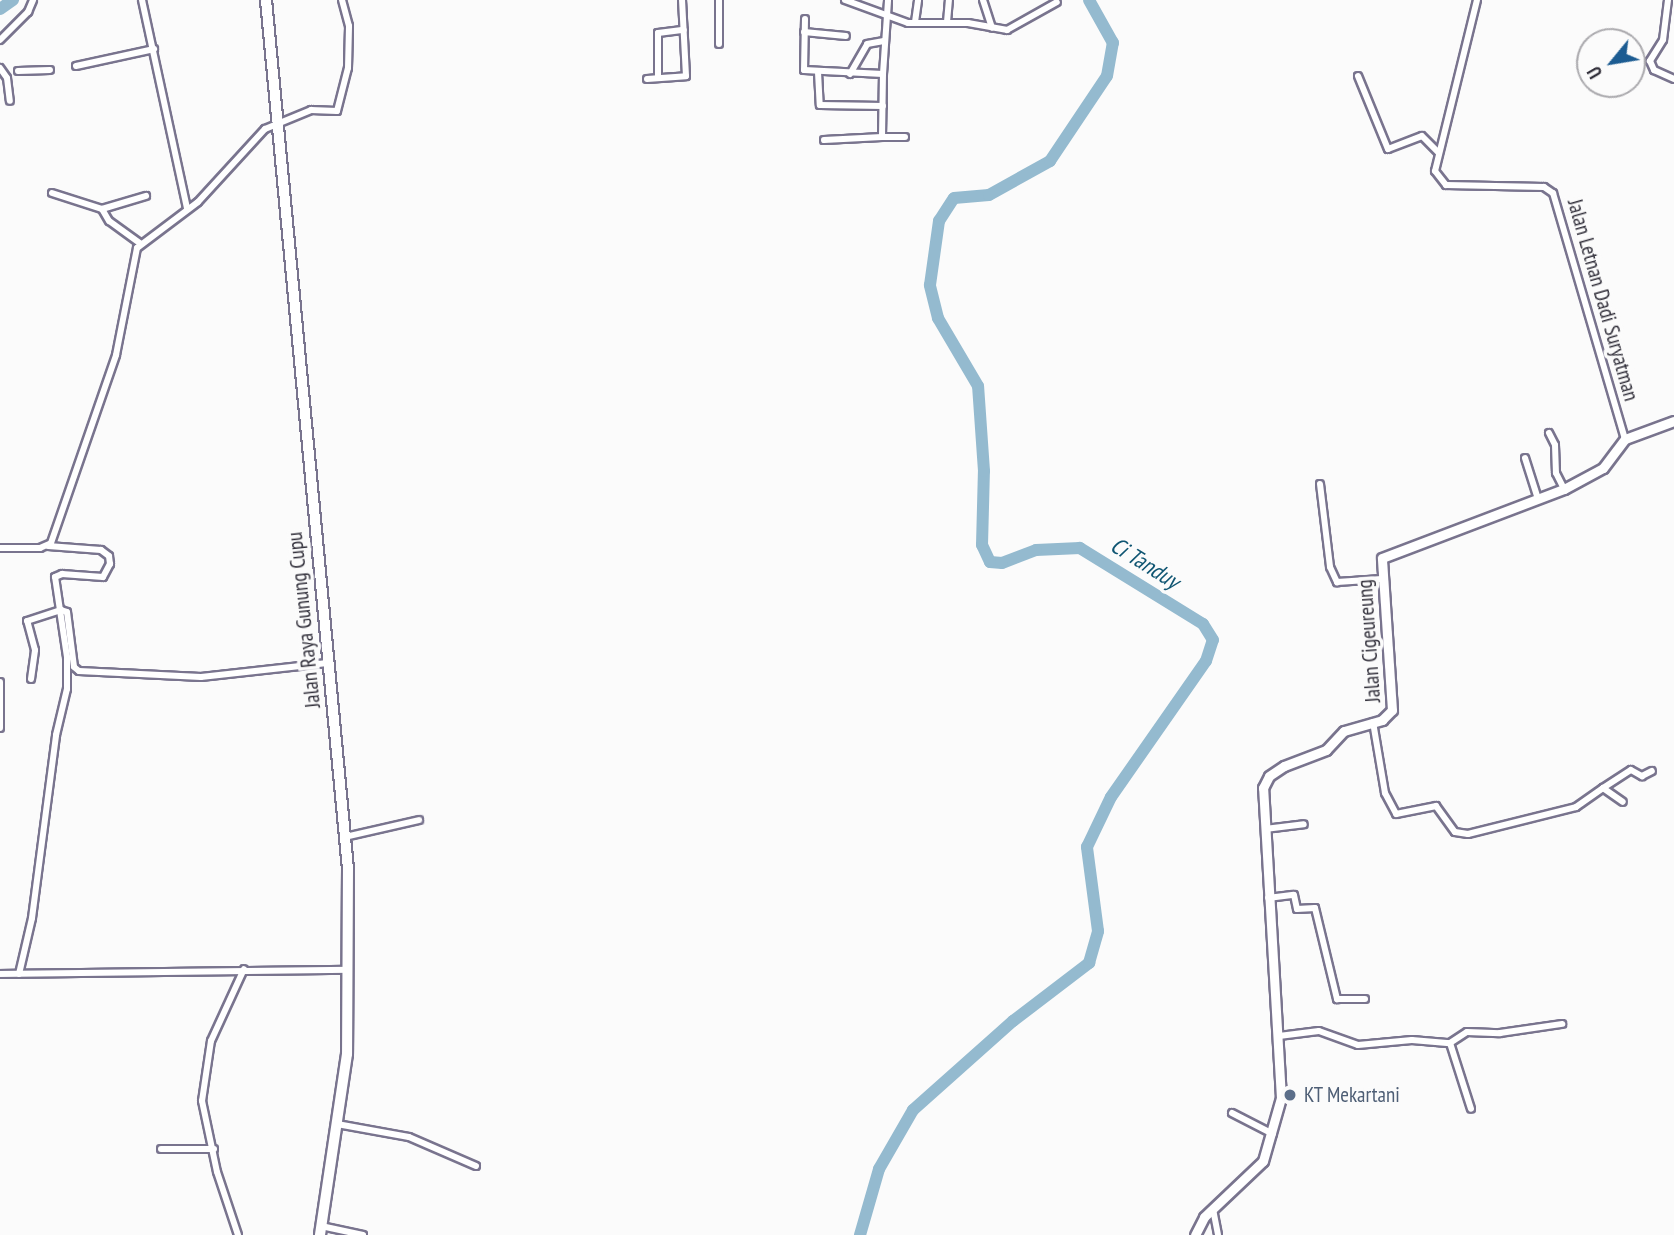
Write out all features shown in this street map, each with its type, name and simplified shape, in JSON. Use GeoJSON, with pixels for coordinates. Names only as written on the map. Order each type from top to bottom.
{"type":"FeatureCollection","features":[{"type":"Feature","properties":{"kind":"highway","name":"Jalan Raya Gunung Cupu"},"geometry":{"type":"LineString","coordinates":[[265,0],[345,836],[350,970],[337,1124],[320,1230]]}},
{"type":"Feature","properties":{"kind":"street"},"geometry":{"type":"LineString","coordinates":[[0,40],[28,12],[33,0]]}},
{"type":"Feature","properties":{"kind":"street"},"geometry":{"type":"LineString","coordinates":[[142,0],[187,209]]}},
{"type":"Feature","properties":{"kind":"street"},"geometry":{"type":"LineString","coordinates":[[48,546],[116,355],[132,262],[141,244],[187,209],[276,122],[313,109],[337,111],[348,68],[349,21],[342,0]]}},
{"type":"Feature","properties":{"kind":"street"},"geometry":{"type":"LineString","coordinates":[[647,79],[686,76],[682,0]]}},
{"type":"Feature","properties":{"kind":"street"},"geometry":{"type":"LineString","coordinates":[[719,0],[719,44]]}},
{"type":"Feature","properties":{"kind":"street"},"geometry":{"type":"LineString","coordinates":[[845,0],[887,16],[915,22],[947,22],[1014,29],[1057,2]]}},
{"type":"Feature","properties":{"kind":"street"},"geometry":{"type":"LineString","coordinates":[[882,137],[884,41],[888,0]]}},
{"type":"Feature","properties":{"kind":"street"},"geometry":{"type":"LineString","coordinates":[[915,22],[918,0]]}},
{"type":"Feature","properties":{"kind":"street"},"geometry":{"type":"LineString","coordinates":[[947,22],[949,0]]}},
{"type":"Feature","properties":{"kind":"street"},"geometry":{"type":"LineString","coordinates":[[983,0],[992,28]]}},
{"type":"Feature","properties":{"kind":"street"},"geometry":{"type":"LineString","coordinates":[[1438,152],[1477,0]]}},
{"type":"Feature","properties":{"kind":"street"},"geometry":{"type":"LineString","coordinates":[[1668,0],[1663,40],[1650,64],[1674,79]]}},
{"type":"Feature","properties":{"kind":"street"},"geometry":{"type":"LineString","coordinates":[[805,19],[803,68],[818,72],[883,74]]}},
{"type":"Feature","properties":{"kind":"street"},"geometry":{"type":"LineString","coordinates":[[658,78],[658,33],[684,30]]}},
{"type":"Feature","properties":{"kind":"street"},"geometry":{"type":"LineString","coordinates":[[804,32],[846,36]]}},
{"type":"Feature","properties":{"kind":"street"},"geometry":{"type":"LineString","coordinates":[[850,74],[867,44],[884,41]]}},
{"type":"Feature","properties":{"kind":"street"},"geometry":{"type":"LineString","coordinates":[[76,66],[154,49]]}},
{"type":"Feature","properties":{"kind":"street"},"geometry":{"type":"LineString","coordinates":[[0,68],[7,78],[10,101]]}},
{"type":"Feature","properties":{"kind":"street"},"geometry":{"type":"LineString","coordinates":[[18,71],[50,70]]}},
{"type":"Feature","properties":{"kind":"street"},"geometry":{"type":"LineString","coordinates":[[818,72],[820,105],[884,106]]}},
{"type":"Feature","properties":{"kind":"street"},"geometry":{"type":"LineString","coordinates":[[1358,76],[1388,149],[1422,136],[1438,152]]}},
{"type":"Feature","properties":{"kind":"street"},"geometry":{"type":"LineString","coordinates":[[824,139],[905,137]]}},
{"type":"Feature","properties":{"kind":"street","name":"Jalan Letnan Dadi Suryatman"},"geometry":{"type":"LineString","coordinates":[[1438,152],[1435,171],[1446,185],[1544,187],[1553,193],[1625,439]]}},
{"type":"Feature","properties":{"kind":"street"},"geometry":{"type":"LineString","coordinates":[[52,193],[102,209],[146,196]]}},
{"type":"Feature","properties":{"kind":"street"},"geometry":{"type":"LineString","coordinates":[[102,209],[109,221],[141,244]]}},
{"type":"Feature","properties":{"kind":"street"},"geometry":{"type":"LineString","coordinates":[[1625,439],[1674,421]]}},
{"type":"Feature","properties":{"kind":"street"},"geometry":{"type":"LineString","coordinates":[[1549,433],[1555,445],[1556,474],[1564,489]]}},
{"type":"Feature","properties":{"kind":"street","name":"Jalan Cigeureung"},"geometry":{"type":"LineString","coordinates":[[1195,1235],[1199,1224],[1213,1209],[1260,1166],[1273,1134],[1283,1088],[1262,795],[1269,776],[1326,750],[1349,729],[1386,717],[1394,705],[1381,561],[1389,552],[1564,489],[1603,468],[1625,439]]}},
{"type":"Feature","properties":{"kind":"street"},"geometry":{"type":"LineString","coordinates":[[1525,458],[1538,499]]}},
{"type":"Feature","properties":{"kind":"street"},"geometry":{"type":"LineString","coordinates":[[1320,484],[1330,567],[1337,582],[1382,579]]}},
{"type":"Feature","properties":{"kind":"street"},"geometry":{"type":"LineString","coordinates":[[0,548],[48,546],[101,550],[111,559],[103,576],[56,575],[67,657],[66,698],[56,735],[32,918],[19,974]]}},
{"type":"Feature","properties":{"kind":"street"},"geometry":{"type":"LineString","coordinates":[[62,610],[79,671],[201,677],[327,663]]}},
{"type":"Feature","properties":{"kind":"street"},"geometry":{"type":"LineString","coordinates":[[31,679],[34,650],[27,621],[62,610]]}},
{"type":"Feature","properties":{"kind":"street"},"geometry":{"type":"LineString","coordinates":[[0,682],[0,728]]}},
{"type":"Feature","properties":{"kind":"street"},"geometry":{"type":"LineString","coordinates":[[1373,722],[1390,808],[1400,815],[1439,806],[1459,834],[1576,807],[1630,770],[1642,776],[1652,771]]}},
{"type":"Feature","properties":{"kind":"street"},"geometry":{"type":"LineString","coordinates":[[1603,788],[1623,802]]}},
{"type":"Feature","properties":{"kind":"street"},"geometry":{"type":"LineString","coordinates":[[345,836],[419,820]]}},
{"type":"Feature","properties":{"kind":"street"},"geometry":{"type":"LineString","coordinates":[[1265,830],[1304,824]]}},
{"type":"Feature","properties":{"kind":"street"},"geometry":{"type":"LineString","coordinates":[[1268,898],[1294,895],[1298,909],[1315,908],[1337,999],[1365,999]]}},
{"type":"Feature","properties":{"kind":"street"},"geometry":{"type":"LineString","coordinates":[[238,1235],[202,1101],[205,1066],[217,1021],[244,969]]}},
{"type":"Feature","properties":{"kind":"street"},"geometry":{"type":"LineString","coordinates":[[0,974],[244,969],[350,970]]}},
{"type":"Feature","properties":{"kind":"street"},"geometry":{"type":"LineString","coordinates":[[1279,1036],[1320,1031],[1358,1045],[1450,1043],[1467,1032],[1500,1033],[1562,1024]]}},
{"type":"Feature","properties":{"kind":"street"},"geometry":{"type":"LineString","coordinates":[[1450,1043],[1471,1109]]}},
{"type":"Feature","properties":{"kind":"street"},"geometry":{"type":"LineString","coordinates":[[1232,1113],[1273,1134]]}},
{"type":"Feature","properties":{"kind":"street"},"geometry":{"type":"LineString","coordinates":[[337,1124],[409,1137],[476,1166]]}},
{"type":"Feature","properties":{"kind":"street"},"geometry":{"type":"LineString","coordinates":[[161,1149],[214,1149]]}},
{"type":"Feature","properties":{"kind":"street"},"geometry":{"type":"LineString","coordinates":[[1213,1209],[1218,1235]]}},
{"type":"Feature","properties":{"kind":"street"},"geometry":{"type":"LineString","coordinates":[[320,1230],[363,1235]]}},
{"type":"Feature","properties":{"kind":"waterway"},"geometry":{"type":"LineString","coordinates":[[0,9],[13,0]]}},
{"type":"Feature","properties":{"kind":"waterway","name":"Ci Tanduy"},"geometry":{"type":"LineString","coordinates":[[860,1235],[879,1169],[913,1110],[1013,1021],[1089,963],[1098,931],[1087,847],[1111,797],[1206,661],[1213,640],[1203,624],[1080,548],[1036,550],[1002,563],[990,562],[982,545],[984,471],[978,386],[938,318],[930,285],[939,221],[954,198],[989,195],[1050,161],[1107,76],[1113,43],[1089,0]]}},
{"type":"Feature","properties":{"kind":"place","name":"KT Mekartani"},"geometry":{"type":"Point","coordinates":[1290,1095]}}]}
